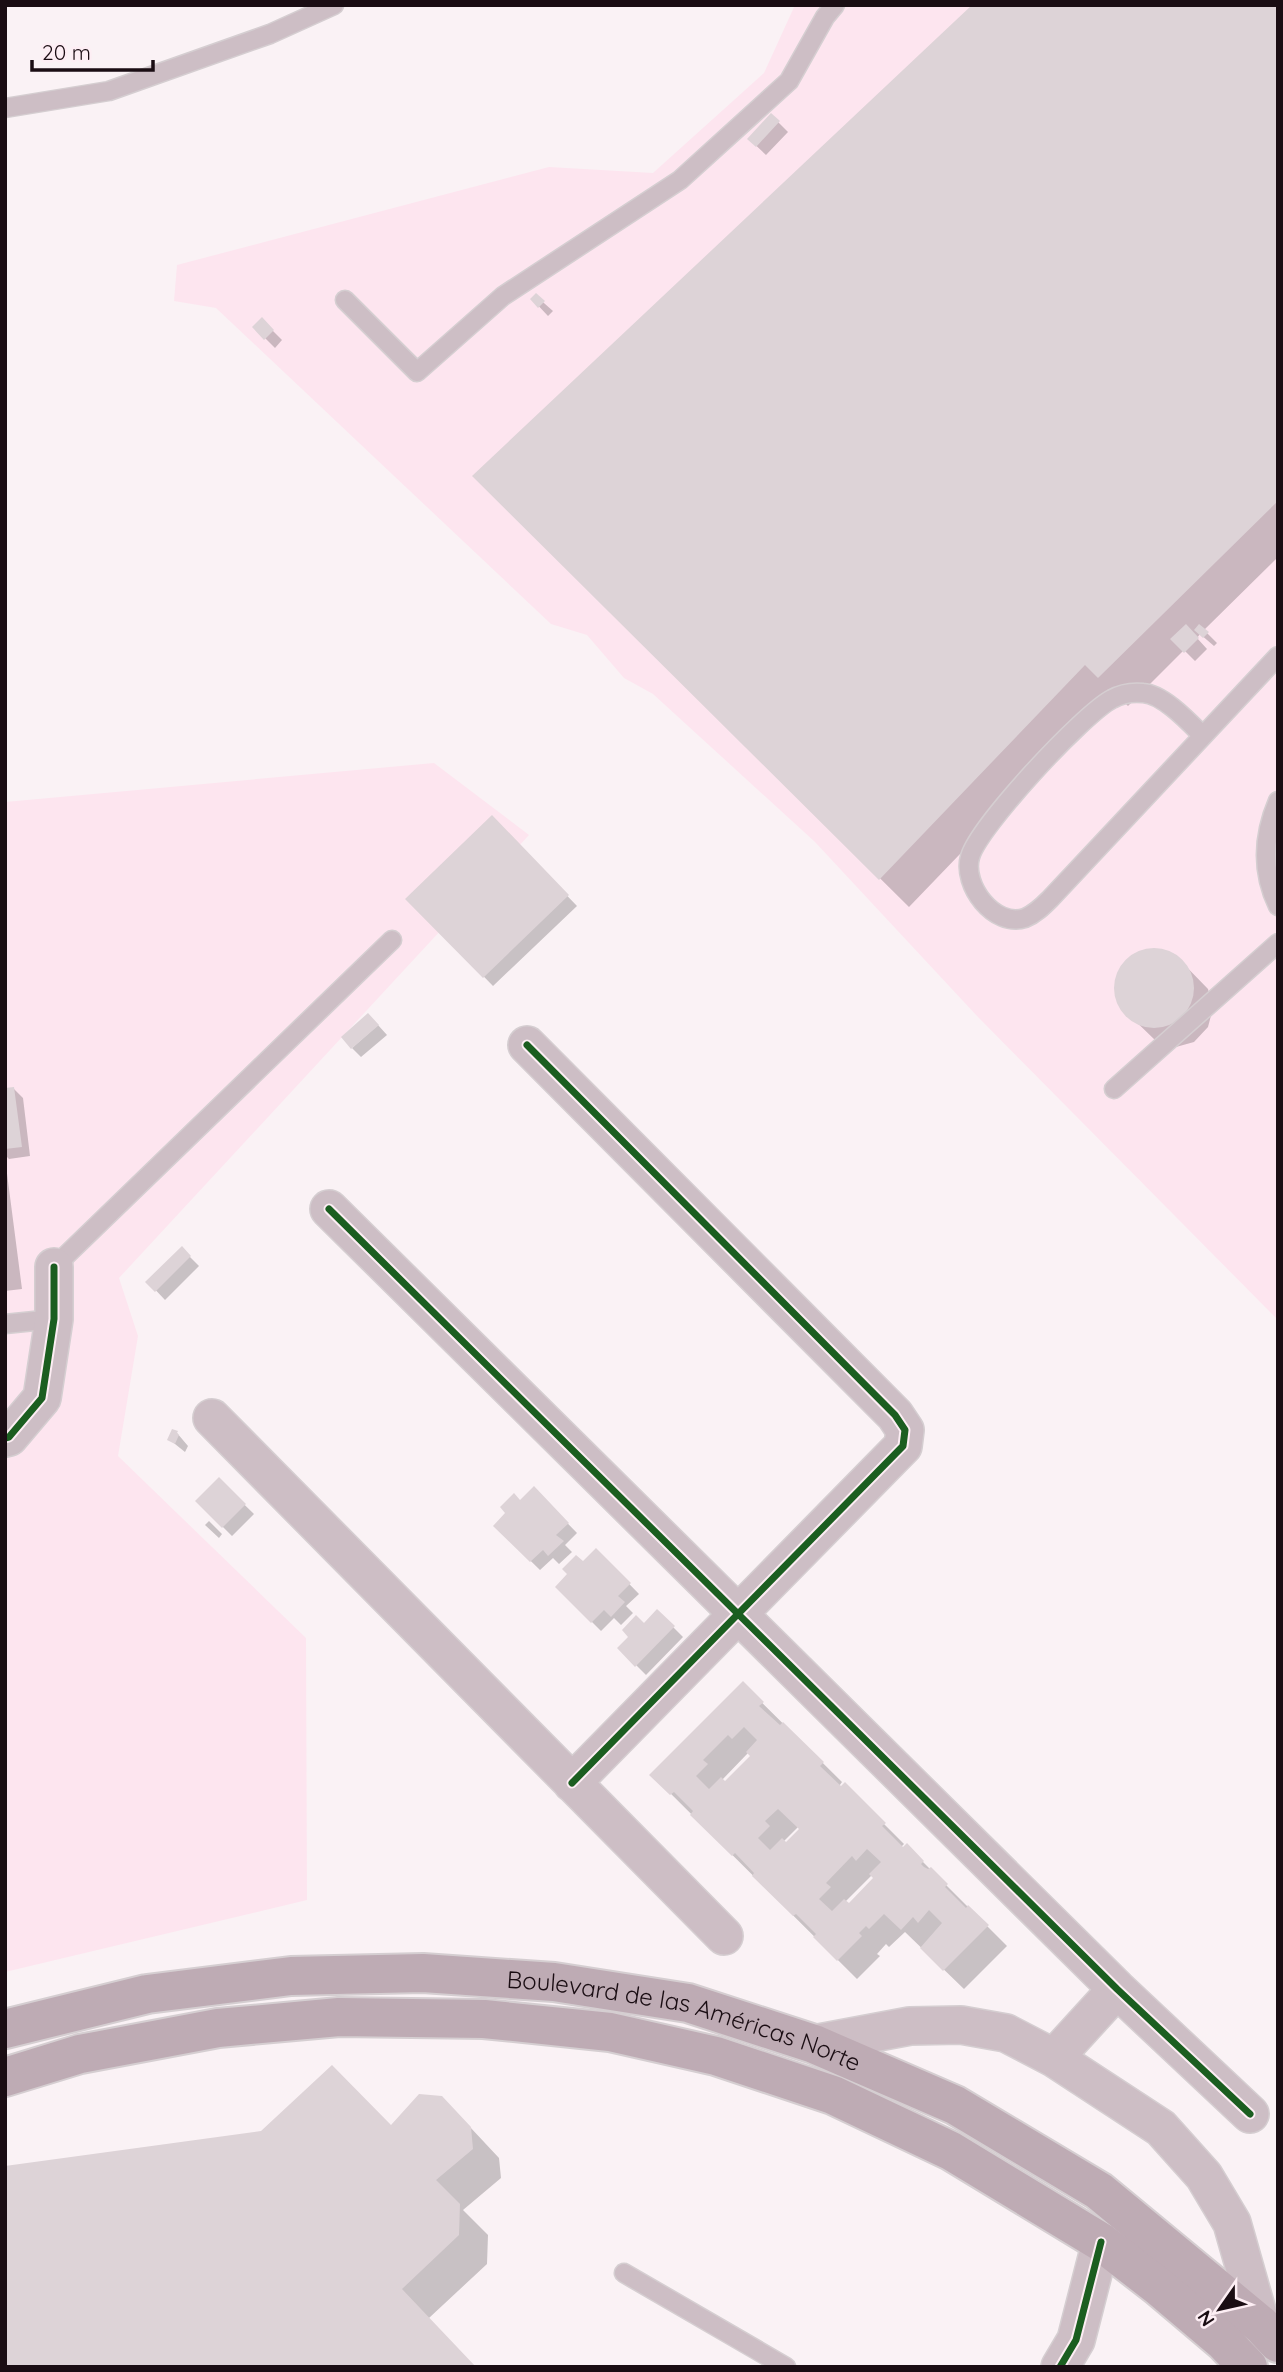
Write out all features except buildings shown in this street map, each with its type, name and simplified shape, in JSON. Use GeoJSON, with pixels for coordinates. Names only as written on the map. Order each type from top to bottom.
{"type":"FeatureCollection","features":[{"type":"Feature","properties":{"kind":"main road","name":"Boulevard de las Américas Norte"},"geometry":{"type":"LineString","coordinates":[[5,2029],[147,1994],[290,1976],[423,1973],[554,1982],[688,2003],[814,2044],[955,2105],[1099,2191],[1269,2334]]}},
{"type":"Feature","properties":{"kind":"main road","name":"Boulevard de las Américas Norte"},"geometry":{"type":"LineString","coordinates":[[5,2077],[80,2054],[218,2028],[339,2017],[484,2019],[610,2032],[716,2056],[832,2095],[951,2151],[1101,2242],[1224,2342],[1248,2367]]}},
{"type":"Feature","properties":{"kind":"street"},"geometry":{"type":"LineString","coordinates":[[527,1045],[895,1415],[905,1430],[903,1446],[572,1783]]}},
{"type":"Feature","properties":{"kind":"street"},"geometry":{"type":"LineString","coordinates":[[329,1209],[1117,1989],[1250,2114]]}},
{"type":"Feature","properties":{"kind":"street"},"geometry":{"type":"LineString","coordinates":[[5,1438],[9,1437],[42,1398],[54,1319],[54,1267]]}},
{"type":"Feature","properties":{"kind":"street"},"geometry":{"type":"LineString","coordinates":[[212,1419],[723,1936]]}},
{"type":"Feature","properties":{"kind":"street"},"geometry":{"type":"LineString","coordinates":[[1054,2057],[1117,1989]]}},
{"type":"Feature","properties":{"kind":"street"},"geometry":{"type":"LineString","coordinates":[[814,2044],[910,2026],[961,2025],[1006,2033],[1054,2057],[1161,2128],[1204,2176],[1232,2222],[1269,2334]]}},
{"type":"Feature","properties":{"kind":"street"},"geometry":{"type":"LineString","coordinates":[[1060,2367],[1076,2340],[1101,2242]]}},
{"type":"Feature","properties":{"kind":"lane"},"geometry":{"type":"LineString","coordinates":[[5,108],[108,92],[270,34],[334,5]]}},
{"type":"Feature","properties":{"kind":"lane"},"geometry":{"type":"LineString","coordinates":[[345,300],[417,372],[503,296],[680,180],[789,81],[825,17],[835,5]]}},
{"type":"Feature","properties":{"kind":"lane"},"geometry":{"type":"LineString","coordinates":[[1203,736],[1161,700],[1147,693],[1130,693],[1112,698],[1057,747],[981,834],[969,858],[969,874],[982,901],[996,914],[1009,919],[1024,918],[1037,911],[1203,736],[1278,656]]}},
{"type":"Feature","properties":{"kind":"lane"},"geometry":{"type":"LineString","coordinates":[[1278,801],[1264,852],[1271,891],[1278,906]]}},
{"type":"Feature","properties":{"kind":"lane"},"geometry":{"type":"LineString","coordinates":[[54,1267],[392,940]]}},
{"type":"Feature","properties":{"kind":"lane"},"geometry":{"type":"LineString","coordinates":[[1114,1089],[1278,943]]}},
{"type":"Feature","properties":{"kind":"lane"},"geometry":{"type":"LineString","coordinates":[[5,1324],[54,1319]]}},
{"type":"Feature","properties":{"kind":"lane"},"geometry":{"type":"LineString","coordinates":[[624,2273],[786,2367]]}},
{"type":"Feature","properties":{"kind":"shaded area"},"geometry":{"type":"Polygon","coordinates":[[[795,5],[1278,5],[1278,1320],[977,1016],[815,842],[653,694],[624,678],[587,635],[551,624],[216,308],[174,301],[177,265],[549,167],[653,173],[764,73],[795,5]]]}},
{"type":"Feature","properties":{"kind":"shaded area"},"geometry":{"type":"Polygon","coordinates":[[[434,763],[529,835],[119,1278],[138,1336],[118,1456],[306,1638],[307,1900],[5,1972],[5,802],[434,763]]]}},
{"type":"Feature","properties":{"kind":"cycle path"},"geometry":{"type":"LineString","coordinates":[[527,1045],[895,1415],[905,1430],[903,1446],[572,1783]]}},
{"type":"Feature","properties":{"kind":"cycle path"},"geometry":{"type":"LineString","coordinates":[[329,1209],[1117,1989],[1250,2114]]}},
{"type":"Feature","properties":{"kind":"cycle path"},"geometry":{"type":"LineString","coordinates":[[5,1438],[9,1437],[42,1398],[54,1319],[54,1267]]}},
{"type":"Feature","properties":{"kind":"cycle path"},"geometry":{"type":"LineString","coordinates":[[1060,2367],[1076,2340],[1101,2242]]}}]}
